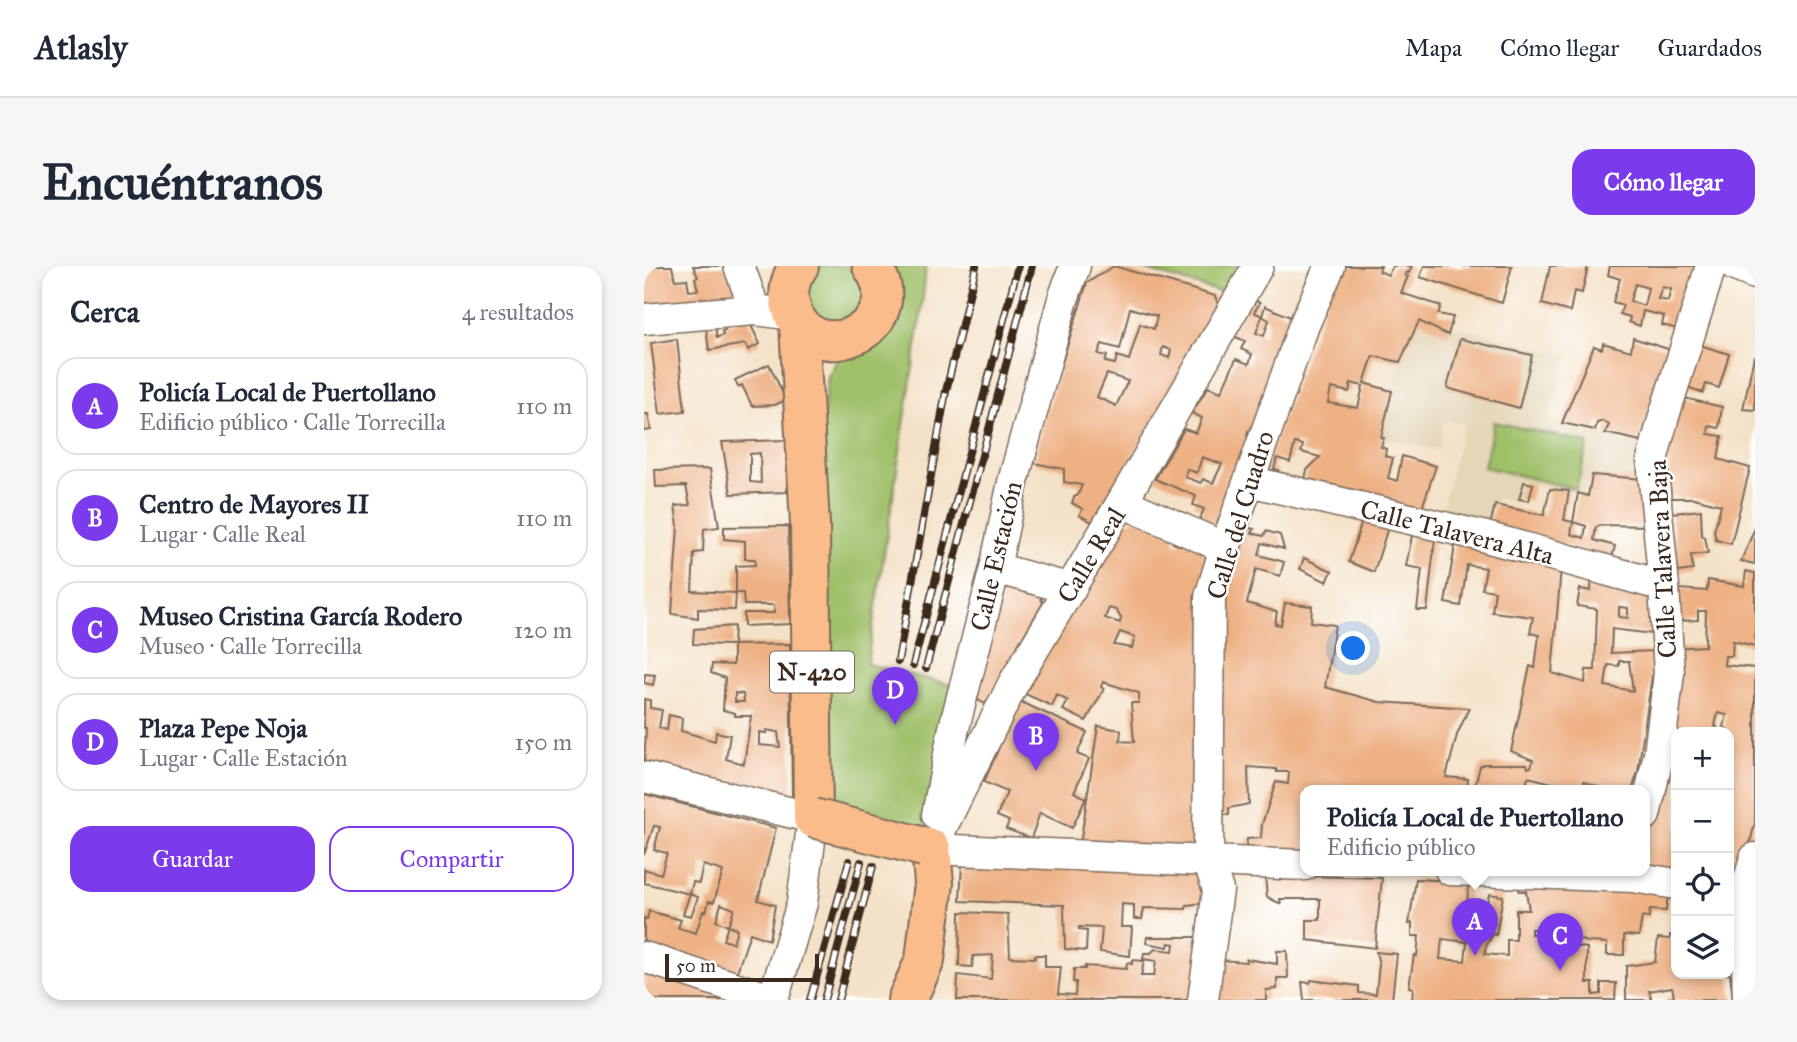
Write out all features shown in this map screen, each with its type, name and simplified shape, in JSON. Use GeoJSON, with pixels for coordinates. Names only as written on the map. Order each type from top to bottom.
{"type":"FeatureCollection","features":[{"type":"Feature","properties":{"kind":"highway","name":"N-420"},"geometry":{"type":"LineString","coordinates":[[800,266],[790,284],[789,300],[797,320],[810,525],[813,818]]}},
{"type":"Feature","properties":{"kind":"highway","name":"N-420"},"geometry":{"type":"LineString","coordinates":[[810,525],[828,376],[850,338],[862,332],[879,312],[881,286],[872,266]]}},
{"type":"Feature","properties":{"kind":"highway"},"geometry":{"type":"LineString","coordinates":[[797,320],[814,336],[832,341],[850,338]]}},
{"type":"Feature","properties":{"kind":"highway"},"geometry":{"type":"LineString","coordinates":[[813,818],[928,848],[934,883],[925,960],[907,1000]]}},
{"type":"Feature","properties":{"kind":"street"},"geometry":{"type":"LineString","coordinates":[[740,266],[755,310]]}},
{"type":"Feature","properties":{"kind":"street","name":"Calle Estación"},"geometry":{"type":"LineString","coordinates":[[928,848],[1013,482],[1063,299],[1075,266]]}},
{"type":"Feature","properties":{"kind":"street","name":"Calle Real"},"geometry":{"type":"LineString","coordinates":[[928,848],[1013,684],[1258,266]]}},
{"type":"Feature","properties":{"kind":"street","name":"Calle del Cuadro"},"geometry":{"type":"LineString","coordinates":[[1203,1000],[1218,890],[1208,860],[1210,597],[1304,325],[1331,266]]}},
{"type":"Feature","properties":{"kind":"street","name":"Calle Talavera Baja"},"geometry":{"type":"LineString","coordinates":[[1650,793],[1659,754],[1669,673],[1652,460],[1711,266]]}},
{"type":"Feature","properties":{"kind":"street"},"geometry":{"type":"LineString","coordinates":[[1734,266],[1755,274]]}},
{"type":"Feature","properties":{"kind":"street"},"geometry":{"type":"LineString","coordinates":[[644,319],[755,310],[797,320]]}},
{"type":"Feature","properties":{"kind":"street","name":"Calle Talavera Alta"},"geometry":{"type":"LineString","coordinates":[[1249,481],[1482,536],[1664,586]]}},
{"type":"Feature","properties":{"kind":"street"},"geometry":{"type":"LineString","coordinates":[[1122,502],[1225,548]]}},
{"type":"Feature","properties":{"kind":"street"},"geometry":{"type":"LineString","coordinates":[[995,568],[1071,589]]}},
{"type":"Feature","properties":{"kind":"street"},"geometry":{"type":"LineString","coordinates":[[954,728],[968,737],[987,738]]}},
{"type":"Feature","properties":{"kind":"street"},"geometry":{"type":"LineString","coordinates":[[644,777],[813,818],[802,903],[773,1000],[644,957]]}},
{"type":"Feature","properties":{"kind":"street"},"geometry":{"type":"LineString","coordinates":[[928,848],[1300,865]]}},
{"type":"Feature","properties":{"kind":"street"},"geometry":{"type":"LineString","coordinates":[[1748,1000],[1737,893],[1755,858]]}},
{"type":"Feature","properties":{"kind":"street"},"geometry":{"type":"LineString","coordinates":[[1642,876],[1671,883]]}},
{"type":"Feature","properties":{"kind":"street"},"geometry":{"type":"LineString","coordinates":[[925,960],[928,1000]]}},
{"type":"Feature","properties":{"kind":"shaded area"},"geometry":{"type":"Polygon","coordinates":[[[1419,321],[1448,334],[1451,326],[1568,355],[1548,420],[1641,441],[1647,526],[1601,525],[1597,528],[1582,525],[1588,496],[1525,482],[1518,503],[1497,498],[1490,525],[1441,514],[1464,423],[1443,421],[1439,450],[1384,438],[1400,362],[1419,321]]]}},
{"type":"Feature","properties":{"kind":"green space"},"geometry":{"type":"Polygon","coordinates":[[[802,266],[926,266],[922,308],[867,664],[964,688],[931,849],[813,818],[810,525],[828,376],[850,339],[832,341],[790,284],[802,266]]]}},
{"type":"Feature","properties":{"kind":"green space"},"geometry":{"type":"Polygon","coordinates":[[[1133,266],[1258,266],[1240,298],[1133,266]]]}},
{"type":"Feature","properties":{"kind":"green space"},"geometry":{"type":"Polygon","coordinates":[[[1494,422],[1588,443],[1576,489],[1484,467],[1494,422]]]}},
{"type":"Feature","properties":{"kind":"building"},"geometry":{"type":"Polygon","coordinates":[[[644,266],[672,266],[675,280],[687,279],[689,291],[698,290],[695,278],[698,277],[693,266],[725,266],[736,290],[733,300],[644,311],[644,266]]]}},
{"type":"Feature","properties":{"kind":"building"},"geometry":{"type":"Polygon","coordinates":[[[1114,266],[1215,296],[1220,311],[1092,522],[1079,515],[1083,509],[1072,503],[1082,485],[1064,482],[1064,469],[1034,463],[1045,417],[1087,283],[1114,266]],[[1130,308],[1120,349],[1102,344],[1098,354],[1107,356],[1105,362],[1115,364],[1117,356],[1129,360],[1140,324],[1154,329],[1157,316],[1130,308]],[[1163,347],[1161,355],[1169,358],[1171,350],[1163,347]],[[1107,374],[1097,397],[1116,406],[1128,381],[1107,374]]]}},
{"type":"Feature","properties":{"kind":"building"},"geometry":{"type":"Polygon","coordinates":[[[1339,266],[1381,266],[1379,271],[1388,275],[1393,266],[1412,266],[1409,273],[1406,272],[1405,275],[1408,276],[1401,293],[1441,306],[1438,314],[1453,317],[1448,335],[1419,321],[1400,362],[1373,356],[1364,383],[1392,391],[1381,438],[1384,438],[1381,447],[1386,449],[1385,456],[1393,458],[1388,478],[1397,481],[1402,456],[1436,466],[1420,514],[1304,484],[1307,470],[1320,457],[1301,452],[1303,445],[1295,443],[1290,462],[1277,458],[1274,469],[1278,470],[1274,482],[1261,478],[1339,266]],[[1351,383],[1349,392],[1331,388],[1328,403],[1358,408],[1363,386],[1351,383]]]}},
{"type":"Feature","properties":{"kind":"building"},"geometry":{"type":"Polygon","coordinates":[[[1424,266],[1512,266],[1502,303],[1420,277],[1424,266]]]}},
{"type":"Feature","properties":{"kind":"building"},"geometry":{"type":"Polygon","coordinates":[[[1550,266],[1588,266],[1582,293],[1574,291],[1570,312],[1542,304],[1550,266]]]}},
{"type":"Feature","properties":{"kind":"building"},"geometry":{"type":"Polygon","coordinates":[[[1610,266],[1696,266],[1682,330],[1662,325],[1664,316],[1643,311],[1640,326],[1629,322],[1630,317],[1620,314],[1623,305],[1613,302],[1620,279],[1608,275],[1610,266]],[[1635,284],[1630,301],[1644,306],[1648,288],[1635,284]],[[1662,287],[1658,299],[1668,301],[1671,289],[1662,287]]]}},
{"type":"Feature","properties":{"kind":"building"},"geometry":{"type":"Polygon","coordinates":[[[1250,298],[1260,303],[1254,312],[1262,316],[1265,306],[1293,318],[1252,432],[1248,431],[1247,436],[1256,440],[1219,535],[1197,526],[1204,509],[1193,505],[1196,496],[1155,479],[1184,429],[1196,433],[1202,418],[1192,413],[1208,387],[1221,392],[1236,359],[1249,364],[1252,354],[1241,349],[1245,341],[1229,334],[1250,298]],[[1262,316],[1256,333],[1264,336],[1269,320],[1262,316]],[[1202,457],[1197,473],[1187,469],[1185,477],[1201,483],[1203,479],[1213,483],[1222,464],[1202,457]]]}},
{"type":"Feature","properties":{"kind":"building"},"geometry":{"type":"Polygon","coordinates":[[[747,317],[760,344],[748,350],[745,344],[709,350],[706,328],[715,327],[717,338],[723,335],[724,327],[747,317]]]}},
{"type":"Feature","properties":{"kind":"building"},"geometry":{"type":"Polygon","coordinates":[[[1633,338],[1671,350],[1641,441],[1605,433],[1609,425],[1603,421],[1597,423],[1595,430],[1562,423],[1594,346],[1602,349],[1603,343],[1631,351],[1633,338]]]}},
{"type":"Feature","properties":{"kind":"building"},"geometry":{"type":"Polygon","coordinates":[[[677,339],[685,411],[660,414],[651,343],[677,339]]]}},
{"type":"Feature","properties":{"kind":"building"},"geometry":{"type":"Polygon","coordinates":[[[1460,339],[1532,355],[1519,408],[1447,388],[1460,339]]]}},
{"type":"Feature","properties":{"kind":"building"},"geometry":{"type":"Polygon","coordinates":[[[1693,343],[1729,354],[1719,388],[1706,384],[1703,393],[1680,384],[1693,343]]]}},
{"type":"Feature","properties":{"kind":"building"},"geometry":{"type":"Polygon","coordinates":[[[1754,356],[1755,410],[1743,409],[1754,356]]]}},
{"type":"Feature","properties":{"kind":"building"},"geometry":{"type":"Polygon","coordinates":[[[769,364],[786,400],[775,405],[752,406],[742,385],[738,387],[735,380],[769,364]]]}},
{"type":"Feature","properties":{"kind":"building"},"geometry":{"type":"Polygon","coordinates":[[[1680,397],[1722,407],[1719,428],[1709,426],[1708,434],[1722,436],[1718,459],[1750,468],[1731,544],[1716,540],[1714,531],[1721,505],[1694,498],[1671,498],[1668,462],[1663,462],[1680,397]]]}},
{"type":"Feature","properties":{"kind":"building"},"geometry":{"type":"Polygon","coordinates":[[[644,414],[648,414],[651,430],[644,431],[644,414]]]}},
{"type":"Feature","properties":{"kind":"building"},"geometry":{"type":"Polygon","coordinates":[[[786,440],[787,492],[731,494],[722,442],[786,440]],[[760,453],[750,454],[750,482],[761,483],[760,453]]]}},
{"type":"Feature","properties":{"kind":"building"},"geometry":{"type":"Polygon","coordinates":[[[710,469],[719,527],[704,529],[703,552],[694,553],[692,591],[736,593],[735,610],[698,609],[698,618],[672,614],[678,526],[675,506],[690,505],[686,486],[656,487],[655,470],[710,469]]]}},
{"type":"Feature","properties":{"kind":"building"},"geometry":{"type":"Polygon","coordinates":[[[1592,475],[1644,479],[1647,526],[1596,527],[1594,540],[1615,546],[1612,558],[1490,525],[1495,505],[1544,515],[1550,489],[1569,491],[1564,520],[1573,522],[1578,493],[1588,496],[1592,475]],[[1573,522],[1571,534],[1584,538],[1586,526],[1573,522]]]}},
{"type":"Feature","properties":{"kind":"building"},"geometry":{"type":"Polygon","coordinates":[[[1524,482],[1533,484],[1529,501],[1519,499],[1524,482]]]}},
{"type":"Feature","properties":{"kind":"building"},"geometry":{"type":"Polygon","coordinates":[[[1701,510],[1702,536],[1705,537],[1708,553],[1691,555],[1693,570],[1678,572],[1672,513],[1701,510]]]}},
{"type":"Feature","properties":{"kind":"building"},"geometry":{"type":"Polygon","coordinates":[[[1364,515],[1390,521],[1374,572],[1349,562],[1364,515]]]}},
{"type":"Feature","properties":{"kind":"building"},"geometry":{"type":"Polygon","coordinates":[[[1137,519],[1176,534],[1173,543],[1179,545],[1182,537],[1200,544],[1207,560],[1199,838],[1187,849],[1080,845],[1098,726],[1121,730],[1120,741],[1134,742],[1131,703],[1139,703],[1139,693],[1103,682],[1101,687],[1104,689],[1086,721],[1063,710],[1068,701],[1057,695],[1052,706],[1023,693],[1122,524],[1137,519]],[[1109,608],[1105,618],[1120,623],[1121,618],[1116,610],[1109,608]],[[1120,632],[1114,645],[1132,648],[1135,637],[1120,632]]]}},
{"type":"Feature","properties":{"kind":"building"},"geometry":{"type":"Polygon","coordinates":[[[788,526],[790,624],[744,626],[744,613],[774,613],[774,605],[744,605],[743,593],[736,593],[736,566],[755,565],[755,559],[745,559],[745,541],[724,539],[724,527],[788,526]]]}},
{"type":"Feature","properties":{"kind":"building"},"geometry":{"type":"Polygon","coordinates":[[[1242,526],[1254,529],[1252,533],[1264,536],[1266,531],[1280,535],[1284,549],[1262,543],[1259,555],[1284,562],[1280,576],[1256,569],[1247,603],[1277,612],[1275,624],[1281,625],[1285,603],[1312,606],[1311,622],[1335,625],[1325,687],[1379,702],[1469,708],[1457,735],[1446,777],[1468,779],[1467,785],[1300,785],[1300,853],[1246,849],[1247,839],[1261,838],[1262,824],[1276,782],[1288,784],[1289,772],[1248,767],[1249,804],[1229,808],[1229,815],[1215,815],[1221,598],[1242,526]]]}},
{"type":"Feature","properties":{"kind":"building"},"geometry":{"type":"Polygon","coordinates":[[[1414,526],[1436,530],[1427,610],[1417,610],[1422,569],[1406,566],[1414,526]]]}},
{"type":"Feature","properties":{"kind":"building"},"geometry":{"type":"Polygon","coordinates":[[[1755,528],[1755,564],[1741,561],[1755,528]]]}},
{"type":"Feature","properties":{"kind":"building"},"geometry":{"type":"Polygon","coordinates":[[[1457,535],[1561,568],[1552,673],[1585,683],[1586,670],[1595,670],[1597,609],[1577,606],[1580,589],[1591,591],[1592,574],[1642,586],[1652,598],[1653,634],[1612,629],[1611,653],[1654,651],[1656,676],[1652,676],[1634,785],[1594,785],[1584,781],[1583,785],[1561,785],[1528,777],[1526,785],[1475,785],[1480,766],[1484,764],[1527,764],[1528,768],[1531,767],[1533,760],[1511,751],[1530,666],[1535,668],[1539,635],[1530,633],[1533,617],[1492,612],[1495,591],[1482,589],[1486,568],[1467,565],[1461,606],[1445,603],[1457,535]],[[1619,607],[1619,617],[1628,618],[1628,608],[1619,607]],[[1619,661],[1619,666],[1608,665],[1605,686],[1633,691],[1629,661],[1619,661]]]}},
{"type":"Feature","properties":{"kind":"building"},"geometry":{"type":"Polygon","coordinates":[[[1304,558],[1332,571],[1327,582],[1300,569],[1304,558]]]}},
{"type":"Feature","properties":{"kind":"building"},"geometry":{"type":"Polygon","coordinates":[[[1746,571],[1755,573],[1755,646],[1733,641],[1732,656],[1725,656],[1724,665],[1755,668],[1755,823],[1743,870],[1734,876],[1734,727],[1724,727],[1727,715],[1718,713],[1717,727],[1671,727],[1671,871],[1650,868],[1650,824],[1661,780],[1672,648],[1705,646],[1706,611],[1698,611],[1698,620],[1678,621],[1679,589],[1707,591],[1708,580],[1744,586],[1746,571]]]}},
{"type":"Feature","properties":{"kind":"building"},"geometry":{"type":"Polygon","coordinates":[[[1016,583],[1037,589],[1043,603],[985,704],[970,695],[997,593],[1016,583]]]}},
{"type":"Feature","properties":{"kind":"building"},"geometry":{"type":"Polygon","coordinates":[[[734,626],[733,645],[693,644],[694,629],[734,626]]]}},
{"type":"Feature","properties":{"kind":"building"},"geometry":{"type":"Polygon","coordinates":[[[790,644],[792,797],[783,804],[644,766],[644,699],[650,700],[650,708],[662,710],[659,728],[667,730],[669,715],[682,718],[681,731],[715,741],[716,732],[730,735],[726,759],[744,764],[751,716],[735,716],[735,713],[723,710],[725,678],[711,673],[712,664],[733,665],[733,645],[790,644]],[[735,693],[735,702],[744,702],[743,694],[735,693]],[[766,730],[766,733],[759,732],[759,745],[780,747],[778,732],[766,730]]]}},
{"type":"Feature","properties":{"kind":"building"},"geometry":{"type":"Polygon","coordinates":[[[645,674],[655,675],[653,685],[644,683],[645,674]]]}},
{"type":"Feature","properties":{"kind":"building"},"geometry":{"type":"Polygon","coordinates":[[[1019,701],[1087,732],[1077,754],[1089,759],[1074,792],[1086,798],[1072,828],[1040,813],[1031,838],[1006,829],[1009,821],[997,816],[1007,792],[984,782],[1019,701]]]}},
{"type":"Feature","properties":{"kind":"building"},"geometry":{"type":"Polygon","coordinates":[[[644,794],[776,828],[758,900],[775,905],[769,940],[750,933],[736,975],[644,945],[644,918],[647,919],[649,911],[681,920],[678,928],[696,933],[703,911],[706,912],[709,901],[714,902],[723,871],[703,865],[699,883],[693,882],[690,894],[644,883],[644,869],[661,874],[667,853],[654,850],[660,827],[654,826],[644,855],[644,794]],[[721,904],[716,921],[728,926],[734,909],[721,904]],[[728,926],[723,940],[733,943],[737,929],[728,926]]]}},
{"type":"Feature","properties":{"kind":"building"},"geometry":{"type":"Polygon","coordinates":[[[962,862],[1196,868],[1208,881],[1206,903],[1187,905],[1186,909],[1144,908],[1142,919],[1134,919],[1134,905],[1122,904],[1121,927],[1132,927],[1130,956],[1100,952],[1102,928],[1079,927],[1079,930],[1087,931],[1086,951],[1065,949],[1064,905],[960,901],[962,862]]]}},
{"type":"Feature","properties":{"kind":"building"},"geometry":{"type":"Polygon","coordinates":[[[1265,875],[1382,878],[1375,948],[1307,940],[1307,920],[1320,920],[1320,899],[1280,899],[1281,904],[1267,897],[1265,875]]]}},
{"type":"Feature","properties":{"kind":"building"},"geometry":{"type":"Polygon","coordinates":[[[1416,879],[1468,882],[1467,916],[1484,920],[1489,894],[1503,896],[1496,935],[1493,934],[1486,946],[1485,954],[1507,956],[1507,940],[1516,940],[1516,910],[1529,910],[1526,891],[1519,891],[1518,880],[1668,895],[1666,911],[1650,910],[1649,918],[1642,917],[1639,936],[1624,935],[1624,955],[1607,955],[1607,943],[1588,942],[1558,934],[1557,944],[1587,948],[1587,983],[1593,983],[1593,995],[1601,994],[1601,983],[1616,983],[1615,1000],[1412,1000],[1413,988],[1409,987],[1419,936],[1412,936],[1412,923],[1409,924],[1416,879]],[[1557,928],[1531,929],[1531,934],[1558,934],[1557,928]],[[1442,939],[1440,959],[1465,961],[1467,942],[1442,939]]]}},
{"type":"Feature","properties":{"kind":"building"},"geometry":{"type":"Polygon","coordinates":[[[690,894],[698,897],[691,916],[683,914],[690,894]]]}},
{"type":"Feature","properties":{"kind":"building"},"geometry":{"type":"Polygon","coordinates":[[[960,912],[1008,914],[1010,957],[1035,958],[1035,955],[1045,955],[1045,967],[1061,967],[1058,994],[1075,995],[1074,969],[1085,969],[1085,966],[1126,969],[1127,963],[1132,964],[1132,960],[1144,961],[1141,976],[1154,976],[1156,961],[1143,959],[1144,953],[1151,953],[1155,949],[1173,951],[1174,944],[1169,943],[1168,947],[1146,943],[1147,937],[1205,937],[1196,1000],[957,1000],[958,975],[991,979],[993,955],[973,956],[972,967],[959,966],[960,912]]]}},
{"type":"Feature","properties":{"kind":"building"},"geometry":{"type":"Polygon","coordinates":[[[1671,935],[1671,979],[1731,979],[1733,1000],[1662,1000],[1674,996],[1672,987],[1649,991],[1652,1000],[1626,1000],[1626,966],[1655,962],[1658,938],[1670,939],[1671,935]]]}},
{"type":"Feature","properties":{"kind":"building"},"geometry":{"type":"Polygon","coordinates":[[[1277,951],[1287,951],[1288,978],[1277,978],[1277,989],[1266,990],[1266,1000],[1214,1000],[1220,960],[1246,962],[1246,959],[1277,964],[1277,951]]]}},
{"type":"Feature","properties":{"kind":"building"},"geometry":{"type":"Polygon","coordinates":[[[1376,952],[1397,954],[1392,1000],[1304,1000],[1302,982],[1310,983],[1311,980],[1359,986],[1359,993],[1376,994],[1379,964],[1376,952]]]}},
{"type":"Feature","properties":{"kind":"building"},"geometry":{"type":"Polygon","coordinates":[[[644,969],[731,1000],[644,1000],[644,969]]]}},
{"type":"Feature","properties":{"kind":"railway"},"geometry":{"type":"LineString","coordinates":[[898,661],[946,391],[976,266]]}},
{"type":"Feature","properties":{"kind":"railway"},"geometry":{"type":"LineString","coordinates":[[913,665],[1018,266]]}},
{"type":"Feature","properties":{"kind":"railway"},"geometry":{"type":"LineString","coordinates":[[926,668],[1032,266]]}},
{"type":"Feature","properties":{"kind":"railway"},"geometry":{"type":"LineString","coordinates":[[810,1000],[849,861]]}},
{"type":"Feature","properties":{"kind":"railway"},"geometry":{"type":"LineString","coordinates":[[824,1000],[861,862]]}},
{"type":"Feature","properties":{"kind":"railway"},"geometry":{"type":"LineString","coordinates":[[838,1000],[873,866]]}},
{"type":"Feature","properties":{"kind":"place","name":"Plaza Pepe Noja"},"geometry":{"type":"Point","coordinates":[895,725]}},
{"type":"Feature","properties":{"kind":"place","name":"Centro de Mayores II"},"geometry":{"type":"Point","coordinates":[1036,771]}},
{"type":"Feature","properties":{"kind":"place","name":"Policía Local de Puertollano"},"geometry":{"type":"Point","coordinates":[1475,956]}},
{"type":"Feature","properties":{"kind":"place","name":"Museo Cristina García Rodero"},"geometry":{"type":"Point","coordinates":[1560,971]}}]}
